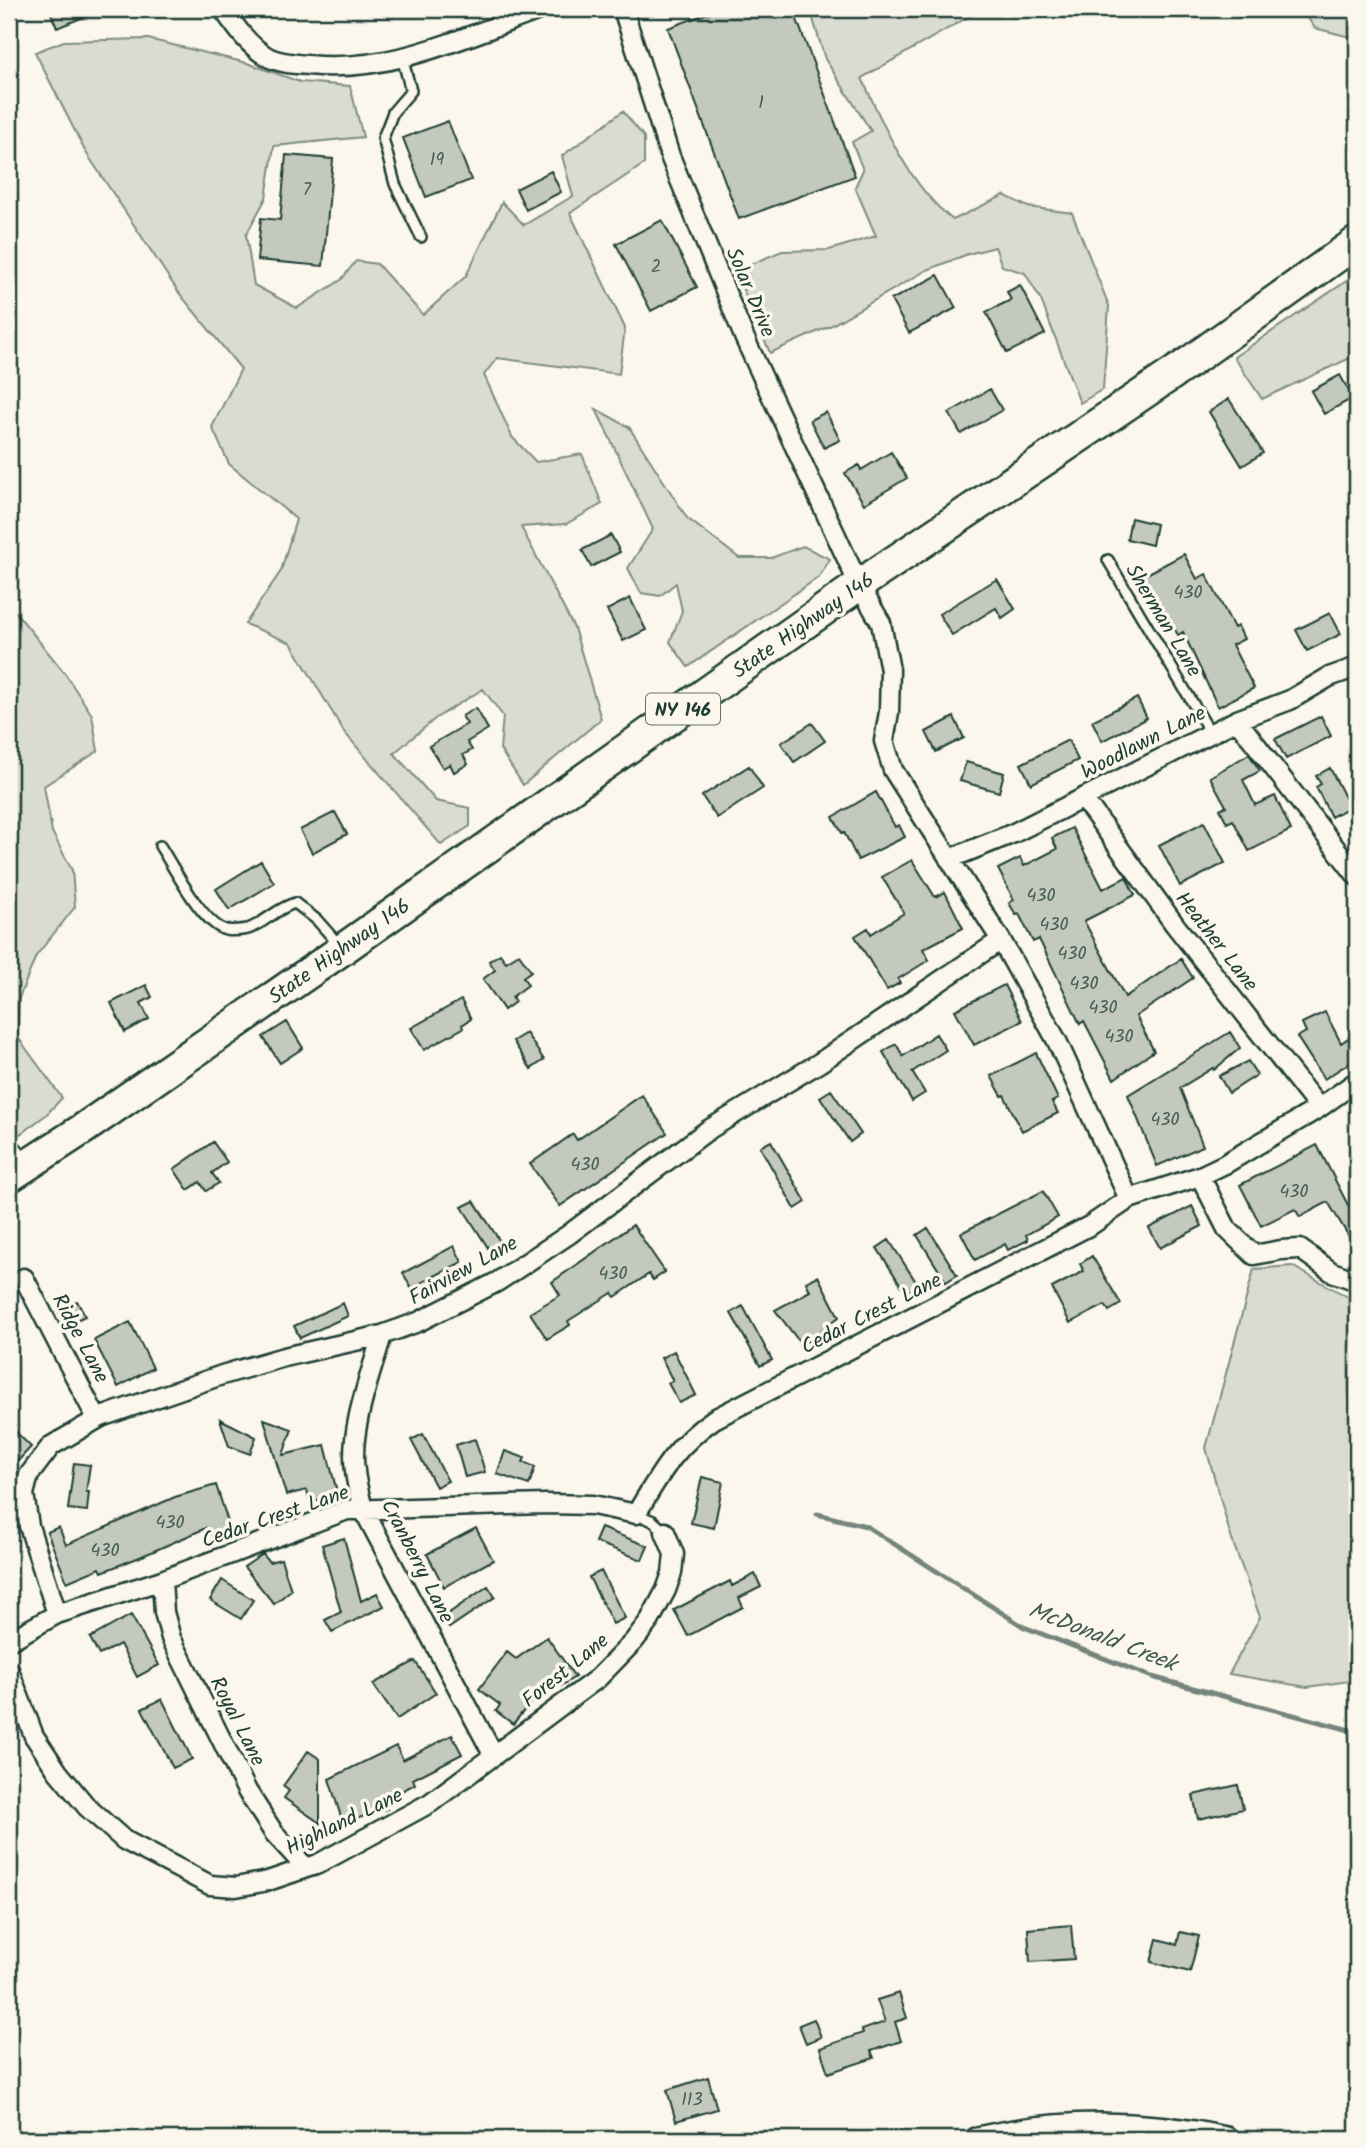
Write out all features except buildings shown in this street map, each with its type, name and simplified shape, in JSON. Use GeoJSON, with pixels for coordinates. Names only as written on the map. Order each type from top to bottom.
{"type":"FeatureCollection","features":[{"type":"Feature","properties":{"kind":"main road","name":"State Highway 146"},"geometry":{"type":"LineString","coordinates":[[14,1163],[343,949],[859,585],[1184,366],[1357,242]]}},
{"type":"Feature","properties":{"kind":"street"},"geometry":{"type":"LineString","coordinates":[[223,9],[252,46],[268,57],[335,68],[419,54],[542,9]]}},
{"type":"Feature","properties":{"kind":"street","name":"Solar Drive"},"geometry":{"type":"LineString","coordinates":[[623,9],[670,156],[745,339],[859,585]]}},
{"type":"Feature","properties":{"kind":"street"},"geometry":{"type":"LineString","coordinates":[[859,585],[881,623],[886,646],[890,670],[890,701],[884,741],[894,770],[1001,940],[1057,1041],[1129,1199],[1200,1176],[1319,1108],[1357,1081]]}},
{"type":"Feature","properties":{"kind":"street","name":"Woodlawn Lane"},"geometry":{"type":"LineString","coordinates":[[949,859],[1014,833],[1237,720],[1290,700],[1329,677],[1357,667]]}},
{"type":"Feature","properties":{"kind":"street"},"geometry":{"type":"LineString","coordinates":[[1237,720],[1357,876]]}},
{"type":"Feature","properties":{"kind":"street","name":"Heather Lane"},"geometry":{"type":"LineString","coordinates":[[1083,798],[1175,925],[1319,1108]]}},
{"type":"Feature","properties":{"kind":"street","name":"Fairview Lane"},"geometry":{"type":"LineString","coordinates":[[57,1614],[29,1526],[25,1488],[29,1475],[51,1446],[97,1419],[222,1376],[284,1357],[382,1335],[418,1322],[497,1282],[568,1235],[708,1130],[819,1063],[1001,940]]}},
{"type":"Feature","properties":{"kind":"street"},"geometry":{"type":"LineString","coordinates":[[1200,1176],[1227,1229],[1254,1255],[1300,1249],[1332,1272],[1357,1281]]}},
{"type":"Feature","properties":{"kind":"street","name":"Cedar Crest Lane"},"geometry":{"type":"LineString","coordinates":[[9,1641],[57,1614],[162,1580],[347,1510],[593,1505],[636,1514],[665,1465],[690,1436],[714,1419],[1091,1225],[1129,1199]]}},
{"type":"Feature","properties":{"kind":"street","name":"Ridge Lane"},"geometry":{"type":"LineString","coordinates":[[24,1278],[97,1419]]}},
{"type":"Feature","properties":{"kind":"street","name":"Cranberry Lane"},"geometry":{"type":"LineString","coordinates":[[382,1335],[356,1439],[354,1469],[363,1509],[494,1756]]}},
{"type":"Feature","properties":{"kind":"street","name":"Forest Lane"},"geometry":{"type":"LineString","coordinates":[[494,1756],[598,1678],[634,1641],[650,1620],[672,1573],[674,1555],[665,1532]]}},
{"type":"Feature","properties":{"kind":"street","name":"Royal Lane"},"geometry":{"type":"LineString","coordinates":[[162,1580],[164,1612],[171,1638],[241,1779],[274,1833],[306,1868]]}},
{"type":"Feature","properties":{"kind":"street","name":"Highland Lane"},"geometry":{"type":"LineString","coordinates":[[9,1670],[34,1736],[58,1772],[87,1807],[124,1840],[210,1885],[236,1887],[268,1881],[306,1868],[364,1841],[430,1803],[494,1756]]}},
{"type":"Feature","properties":{"kind":"street"},"geometry":{"type":"LineString","coordinates":[[978,2139],[1002,2133],[1074,2124],[1140,2126],[1226,2139]]}},
{"type":"Feature","properties":{"kind":"lane"},"geometry":{"type":"LineString","coordinates":[[402,57],[411,91],[393,112],[383,138],[395,184],[421,237]]}},
{"type":"Feature","properties":{"kind":"lane","name":"Sherman Lane"},"geometry":{"type":"LineString","coordinates":[[1108,560],[1211,734]]}},
{"type":"Feature","properties":{"kind":"lane"},"geometry":{"type":"LineString","coordinates":[[160,846],[206,917],[225,930],[245,930],[264,921],[286,905],[295,903],[317,920],[343,949]]}},
{"type":"Feature","properties":{"kind":"lane"},"geometry":{"type":"LineString","coordinates":[[636,1514],[653,1521],[665,1532]]}},
{"type":"Feature","properties":{"kind":"shaded area"},"geometry":{"type":"Polygon","coordinates":[[[810,9],[982,9],[862,78],[889,136],[911,173],[924,191],[953,220],[1004,195],[1028,207],[1072,213],[1109,306],[1103,389],[1080,403],[1041,300],[1025,273],[1002,266],[995,247],[927,270],[830,326],[770,353],[735,271],[782,251],[829,250],[876,236],[855,187],[863,170],[852,142],[871,131],[825,59],[810,9]]]}},
{"type":"Feature","properties":{"kind":"shaded area"},"geometry":{"type":"Polygon","coordinates":[[[1301,9],[1357,9],[1357,35],[1350,37],[1315,28],[1301,9]]]}},
{"type":"Feature","properties":{"kind":"shaded area"},"geometry":{"type":"Polygon","coordinates":[[[148,39],[247,63],[300,82],[350,86],[363,137],[274,146],[266,198],[246,235],[254,285],[297,308],[341,280],[356,261],[377,264],[423,315],[466,276],[502,202],[524,225],[573,196],[562,156],[623,111],[644,137],[644,164],[570,213],[625,328],[619,374],[497,358],[484,375],[512,437],[536,462],[582,454],[602,504],[566,524],[521,527],[574,628],[601,719],[523,785],[500,749],[503,716],[483,689],[436,718],[394,753],[436,801],[470,808],[470,826],[441,845],[344,732],[291,643],[245,624],[281,571],[296,519],[229,464],[212,427],[241,369],[179,293],[85,151],[35,52],[64,41],[148,39]]]}},
{"type":"Feature","properties":{"kind":"shaded area"},"geometry":{"type":"Polygon","coordinates":[[[1357,274],[1357,373],[1350,358],[1262,399],[1234,357],[1357,274]]]}},
{"type":"Feature","properties":{"kind":"shaded area"},"geometry":{"type":"Polygon","coordinates":[[[596,409],[629,427],[687,518],[739,558],[771,558],[803,546],[830,559],[819,577],[688,667],[670,642],[682,611],[676,583],[660,596],[641,593],[628,568],[653,529],[596,409]]]}},
{"type":"Feature","properties":{"kind":"shaded area"},"geometry":{"type":"Polygon","coordinates":[[[9,604],[64,672],[92,715],[98,751],[44,786],[52,832],[72,870],[75,907],[36,956],[19,998],[17,1036],[62,1098],[46,1115],[20,1134],[9,1119],[9,604]]]}},
{"type":"Feature","properties":{"kind":"shaded area"},"geometry":{"type":"Polygon","coordinates":[[[1292,1266],[1357,1302],[1357,1680],[1307,1687],[1229,1674],[1260,1617],[1231,1537],[1206,1448],[1254,1269],[1292,1266]]]}},
{"type":"Feature","properties":{"kind":"waterway","name":"McDonald Creek"},"geometry":{"type":"LineString","coordinates":[[817,1514],[866,1526],[1024,1627],[1152,1677],[1357,1732]]}}]}
